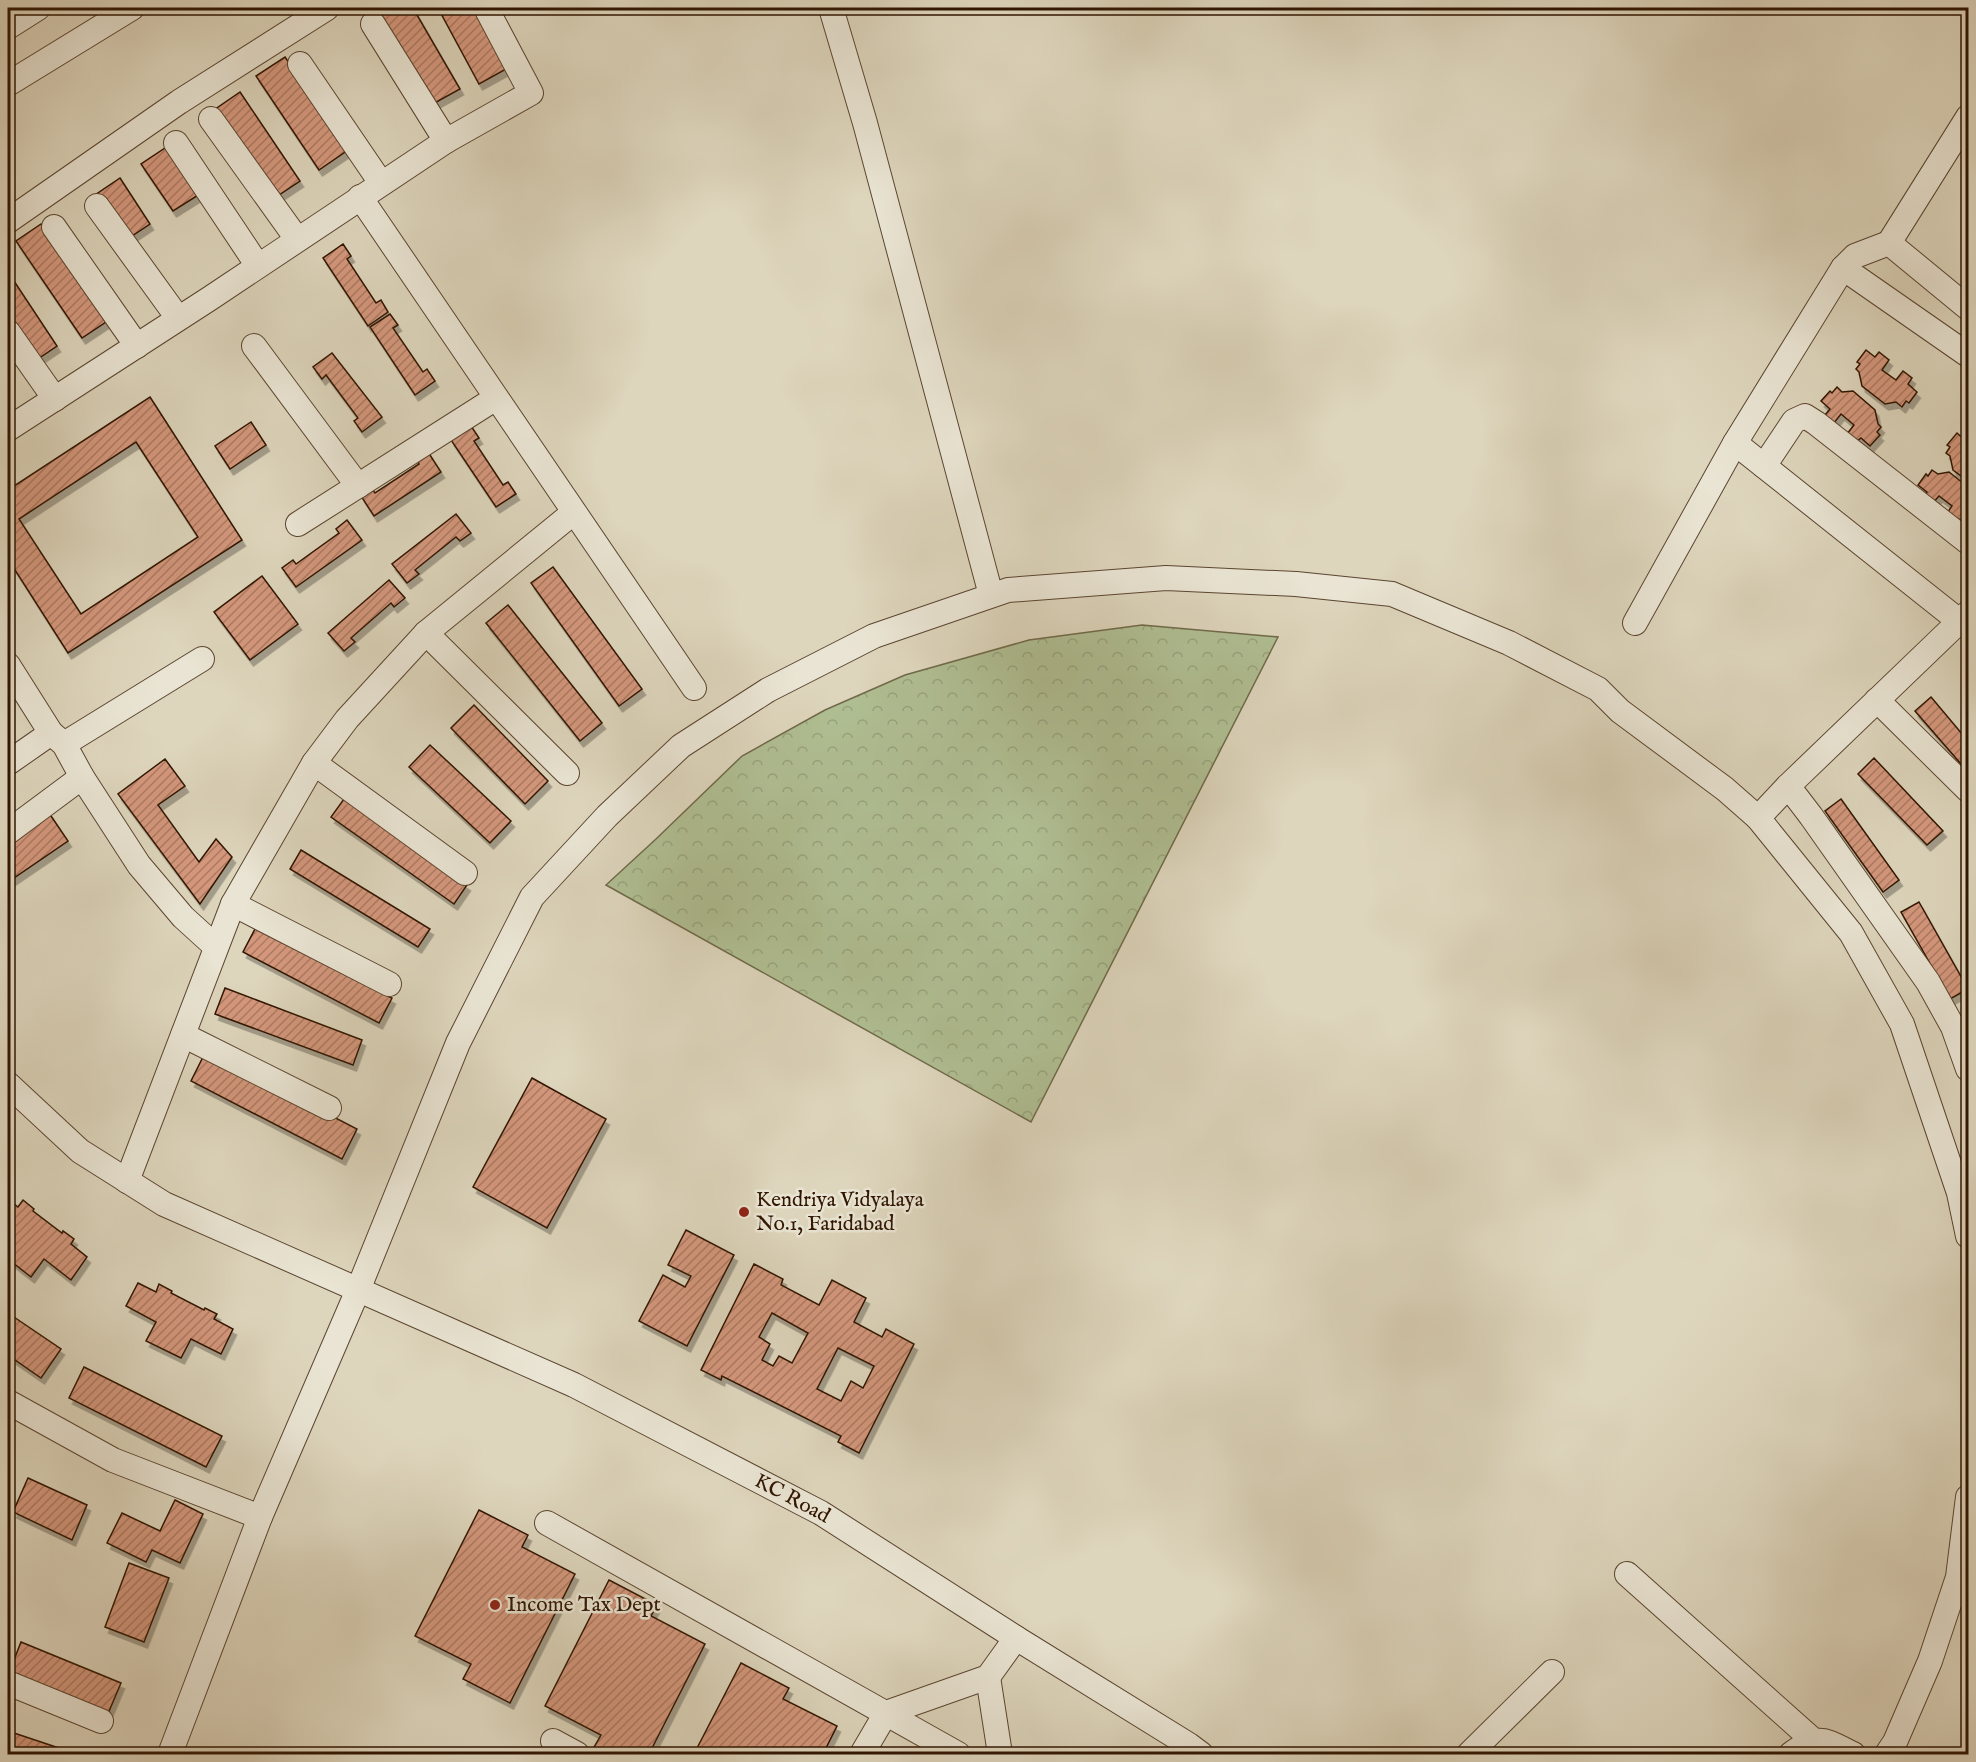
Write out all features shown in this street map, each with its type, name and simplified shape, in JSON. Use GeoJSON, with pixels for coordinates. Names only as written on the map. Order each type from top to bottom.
{"type":"FeatureCollection","features":[{"type":"Feature","properties":{"kind":"street"},"geometry":{"type":"LineString","coordinates":[[8,27],[38,8]]}},
{"type":"Feature","properties":{"kind":"street"},"geometry":{"type":"LineString","coordinates":[[8,84],[132,8]]}},
{"type":"Feature","properties":{"kind":"street"},"geometry":{"type":"LineString","coordinates":[[8,221],[178,102],[327,8]]}},
{"type":"Feature","properties":{"kind":"street"},"geometry":{"type":"LineString","coordinates":[[8,427],[137,346],[446,141],[531,93],[486,8]]}},
{"type":"Feature","properties":{"kind":"street"},"geometry":{"type":"LineString","coordinates":[[831,8],[865,123],[991,595]]}},
{"type":"Feature","properties":{"kind":"street"},"geometry":{"type":"LineString","coordinates":[[373,24],[446,141]]}},
{"type":"Feature","properties":{"kind":"street"},"geometry":{"type":"LineString","coordinates":[[300,64],[381,183]]}},
{"type":"Feature","properties":{"kind":"street"},"geometry":{"type":"LineString","coordinates":[[1635,623],[1735,443],[1843,268],[1855,256],[1889,243],[1968,117]]}},
{"type":"Feature","properties":{"kind":"street"},"geometry":{"type":"LineString","coordinates":[[211,119],[297,239]]}},
{"type":"Feature","properties":{"kind":"street"},"geometry":{"type":"LineString","coordinates":[[176,143],[258,266]]}},
{"type":"Feature","properties":{"kind":"street"},"geometry":{"type":"LineString","coordinates":[[360,197],[694,688]]}},
{"type":"Feature","properties":{"kind":"street"},"geometry":{"type":"LineString","coordinates":[[97,206],[178,318]]}},
{"type":"Feature","properties":{"kind":"street"},"geometry":{"type":"LineString","coordinates":[[54,227],[137,346]]}},
{"type":"Feature","properties":{"kind":"street"},"geometry":{"type":"LineString","coordinates":[[1889,243],[1968,308]]}},
{"type":"Feature","properties":{"kind":"street"},"geometry":{"type":"LineString","coordinates":[[1843,268],[1968,355]]}},
{"type":"Feature","properties":{"kind":"street"},"geometry":{"type":"LineString","coordinates":[[8,332],[55,399]]}},
{"type":"Feature","properties":{"kind":"street"},"geometry":{"type":"LineString","coordinates":[[254,346],[358,486]]}},
{"type":"Feature","properties":{"kind":"street"},"geometry":{"type":"LineString","coordinates":[[298,524],[496,398]]}},
{"type":"Feature","properties":{"kind":"street"},"geometry":{"type":"LineString","coordinates":[[1764,466],[1794,421],[1805,416],[1825,429],[1968,542]]}},
{"type":"Feature","properties":{"kind":"street"},"geometry":{"type":"LineString","coordinates":[[1735,443],[1964,617],[1788,786],[1758,818]]}},
{"type":"Feature","properties":{"kind":"street"},"geometry":{"type":"LineString","coordinates":[[127,1181],[233,904],[314,763],[347,719],[426,633],[573,513]]}},
{"type":"Feature","properties":{"kind":"street"},"geometry":{"type":"LineString","coordinates":[[170,1755],[260,1517],[358,1290],[458,1043],[532,897],[607,816],[681,746],[768,690],[874,636],[1008,590],[1166,578],[1296,584],[1392,594],[1509,643],[1598,688],[1620,711],[1725,789],[1758,818],[1851,933],[1902,1024],[1964,1192],[1968,1236]]}},
{"type":"Feature","properties":{"kind":"street"},"geometry":{"type":"LineString","coordinates":[[426,633],[567,773]]}},
{"type":"Feature","properties":{"kind":"street"},"geometry":{"type":"LineString","coordinates":[[8,764],[202,659]]}},
{"type":"Feature","properties":{"kind":"street"},"geometry":{"type":"LineString","coordinates":[[8,665],[58,738],[139,865],[183,917],[216,947]]}},
{"type":"Feature","properties":{"kind":"street"},"geometry":{"type":"LineString","coordinates":[[1877,700],[1968,790]]}},
{"type":"Feature","properties":{"kind":"street"},"geometry":{"type":"LineString","coordinates":[[314,763],[465,873]]}},
{"type":"Feature","properties":{"kind":"street"},"geometry":{"type":"LineString","coordinates":[[8,832],[82,777]]}},
{"type":"Feature","properties":{"kind":"street"},"geometry":{"type":"LineString","coordinates":[[1788,786],[1928,982],[1953,1027],[1968,1069]]}},
{"type":"Feature","properties":{"kind":"street"},"geometry":{"type":"LineString","coordinates":[[233,904],[389,984]]}},
{"type":"Feature","properties":{"kind":"street"},"geometry":{"type":"LineString","coordinates":[[183,1035],[329,1108]]}},
{"type":"Feature","properties":{"kind":"street","name":"KC Road"},"geometry":{"type":"LineString","coordinates":[[8,1084],[80,1151],[164,1204],[574,1385],[810,1508],[1189,1745],[1201,1755]]}},
{"type":"Feature","properties":{"kind":"street"},"geometry":{"type":"LineString","coordinates":[[8,1402],[113,1460],[260,1517]]}},
{"type":"Feature","properties":{"kind":"street"},"geometry":{"type":"LineString","coordinates":[[1887,1755],[1895,1742],[1930,1661],[1958,1577],[1968,1497]]}},
{"type":"Feature","properties":{"kind":"street"},"geometry":{"type":"LineString","coordinates":[[547,1523],[958,1755]]}},
{"type":"Feature","properties":{"kind":"street"},"geometry":{"type":"LineString","coordinates":[[1627,1574],[1814,1741]]}},
{"type":"Feature","properties":{"kind":"street"},"geometry":{"type":"LineString","coordinates":[[862,1755],[886,1713],[988,1677],[1016,1638]]}},
{"type":"Feature","properties":{"kind":"street"},"geometry":{"type":"LineString","coordinates":[[1469,1755],[1552,1672]]}},
{"type":"Feature","properties":{"kind":"street"},"geometry":{"type":"LineString","coordinates":[[988,1677],[1000,1755]]}},
{"type":"Feature","properties":{"kind":"street"},"geometry":{"type":"LineString","coordinates":[[8,1683],[101,1721]]}},
{"type":"Feature","properties":{"kind":"street"},"geometry":{"type":"LineString","coordinates":[[1791,1755],[1802,1746],[1814,1741],[1825,1740],[1853,1755]]}},
{"type":"Feature","properties":{"kind":"street"},"geometry":{"type":"LineString","coordinates":[[553,1741],[577,1755]]}},
{"type":"Feature","properties":{"kind":"green space"},"geometry":{"type":"Polygon","coordinates":[[[1142,625],[1278,637],[1031,1122],[606,885],[742,756],[825,710],[905,675],[1029,640],[1142,625]]]}},
{"type":"Feature","properties":{"kind":"building"},"geometry":{"type":"Polygon","coordinates":[[[375,8],[413,8],[460,89],[431,105],[375,8]]]}},
{"type":"Feature","properties":{"kind":"building"},"geometry":{"type":"Polygon","coordinates":[[[438,8],[476,8],[508,68],[479,84],[438,8]]]}},
{"type":"Feature","properties":{"kind":"building"},"geometry":{"type":"Polygon","coordinates":[[[285,57],[348,150],[319,170],[256,76],[285,57]]]}},
{"type":"Feature","properties":{"kind":"building"},"geometry":{"type":"Polygon","coordinates":[[[240,92],[300,181],[273,199],[214,110],[240,92]]]}},
{"type":"Feature","properties":{"kind":"building"},"geometry":{"type":"Polygon","coordinates":[[[168,146],[200,194],[173,211],[141,164],[168,146]]]}},
{"type":"Feature","properties":{"kind":"building"},"geometry":{"type":"Polygon","coordinates":[[[120,178],[150,224],[126,240],[95,195],[120,178]]]}},
{"type":"Feature","properties":{"kind":"building"},"geometry":{"type":"Polygon","coordinates":[[[41,224],[106,322],[82,338],[16,241],[41,224]]]}},
{"type":"Feature","properties":{"kind":"building"},"geometry":{"type":"Polygon","coordinates":[[[343,244],[351,256],[347,259],[376,303],[381,300],[388,312],[368,326],[323,258],[343,244]]]}},
{"type":"Feature","properties":{"kind":"building"},"geometry":{"type":"Polygon","coordinates":[[[8,272],[57,346],[32,363],[8,327],[8,272]]]}},
{"type":"Feature","properties":{"kind":"building"},"geometry":{"type":"Polygon","coordinates":[[[390,314],[398,325],[393,328],[423,372],[427,369],[435,381],[415,395],[370,327],[390,314]]]}},
{"type":"Feature","properties":{"kind":"building"},"geometry":{"type":"Polygon","coordinates":[[[1866,350],[1875,357],[1879,352],[1889,360],[1882,370],[1896,380],[1903,371],[1912,378],[1908,384],[1917,392],[1909,403],[1906,401],[1902,407],[1896,402],[1885,404],[1862,386],[1859,372],[1856,369],[1860,364],[1857,362],[1866,350]]]}},
{"type":"Feature","properties":{"kind":"building"},"geometry":{"type":"Polygon","coordinates":[[[332,353],[382,417],[362,432],[354,421],[358,418],[326,375],[322,379],[313,367],[332,353]]]}},
{"type":"Feature","properties":{"kind":"building"},"geometry":{"type":"Polygon","coordinates":[[[1837,387],[1842,392],[1853,391],[1875,410],[1878,424],[1881,427],[1877,432],[1880,435],[1870,446],[1861,438],[1856,442],[1847,434],[1854,425],[1841,414],[1834,423],[1825,415],[1830,409],[1821,401],[1837,387]]]}},
{"type":"Feature","properties":{"kind":"building"},"geometry":{"type":"Polygon","coordinates":[[[150,397],[242,540],[68,653],[8,559],[8,490],[150,397]],[[136,442],[19,519],[81,614],[198,537],[136,442]]]}},
{"type":"Feature","properties":{"kind":"building"},"geometry":{"type":"Polygon","coordinates":[[[251,422],[266,445],[230,469],[215,446],[251,422]]]}},
{"type":"Feature","properties":{"kind":"building"},"geometry":{"type":"Polygon","coordinates":[[[471,426],[479,438],[474,441],[503,485],[508,482],[516,494],[496,507],[451,440],[471,426]]]}},
{"type":"Feature","properties":{"kind":"building"},"geometry":{"type":"Polygon","coordinates":[[[1957,433],[1966,441],[1968,438],[1968,481],[1953,470],[1950,456],[1946,453],[1950,447],[1947,445],[1957,433]]]}},
{"type":"Feature","properties":{"kind":"building"},"geometry":{"type":"Polygon","coordinates":[[[428,452],[441,472],[374,516],[361,496],[372,489],[375,493],[419,464],[416,460],[428,452]]]}},
{"type":"Feature","properties":{"kind":"building"},"geometry":{"type":"Polygon","coordinates":[[[1932,470],[1938,474],[1949,472],[1968,487],[1968,525],[1959,519],[1956,524],[1945,516],[1952,506],[1939,496],[1931,505],[1922,498],[1927,492],[1918,485],[1932,470]]]}},
{"type":"Feature","properties":{"kind":"building"},"geometry":{"type":"Polygon","coordinates":[[[456,514],[471,533],[460,541],[456,537],[415,570],[419,574],[407,583],[392,564],[456,514]]]}},
{"type":"Feature","properties":{"kind":"building"},"geometry":{"type":"Polygon","coordinates":[[[347,520],[362,540],[296,587],[282,568],[293,560],[296,564],[339,533],[336,529],[347,520]]]}},
{"type":"Feature","properties":{"kind":"building"},"geometry":{"type":"Polygon","coordinates":[[[553,567],[642,689],[619,706],[531,583],[553,567]]]}},
{"type":"Feature","properties":{"kind":"building"},"geometry":{"type":"Polygon","coordinates":[[[262,576],[298,624],[250,660],[214,612],[262,576]]]}},
{"type":"Feature","properties":{"kind":"building"},"geometry":{"type":"Polygon","coordinates":[[[389,580],[405,598],[394,607],[391,603],[351,638],[355,642],[344,651],[328,633],[389,580]]]}},
{"type":"Feature","properties":{"kind":"building"},"geometry":{"type":"Polygon","coordinates":[[[508,605],[602,723],[580,741],[486,623],[508,605]]]}},
{"type":"Feature","properties":{"kind":"building"},"geometry":{"type":"Polygon","coordinates":[[[1931,697],[1968,741],[1968,772],[1915,711],[1931,697]]]}},
{"type":"Feature","properties":{"kind":"building"},"geometry":{"type":"Polygon","coordinates":[[[474,705],[548,781],[525,804],[451,728],[474,705]]]}},
{"type":"Feature","properties":{"kind":"building"},"geometry":{"type":"Polygon","coordinates":[[[430,745],[511,821],[490,843],[409,767],[430,745]]]}},
{"type":"Feature","properties":{"kind":"building"},"geometry":{"type":"Polygon","coordinates":[[[1874,758],[1943,831],[1927,845],[1858,774],[1874,758]]]}},
{"type":"Feature","properties":{"kind":"building"},"geometry":{"type":"Polygon","coordinates":[[[165,759],[185,786],[158,805],[199,862],[216,839],[232,857],[200,904],[118,794],[165,759]]]}},
{"type":"Feature","properties":{"kind":"building"},"geometry":{"type":"Polygon","coordinates":[[[344,799],[467,885],[454,904],[331,817],[344,799]]]}},
{"type":"Feature","properties":{"kind":"building"},"geometry":{"type":"Polygon","coordinates":[[[1841,799],[1899,880],[1883,892],[1825,811],[1841,799]]]}},
{"type":"Feature","properties":{"kind":"building"},"geometry":{"type":"Polygon","coordinates":[[[49,813],[68,841],[8,882],[8,840],[49,813]]]}},
{"type":"Feature","properties":{"kind":"building"},"geometry":{"type":"Polygon","coordinates":[[[301,850],[430,929],[418,947],[290,869],[301,850]]]}},
{"type":"Feature","properties":{"kind":"building"},"geometry":{"type":"Polygon","coordinates":[[[1919,902],[1968,989],[1950,999],[1901,912],[1919,902]]]}},
{"type":"Feature","properties":{"kind":"building"},"geometry":{"type":"Polygon","coordinates":[[[256,927],[392,998],[379,1023],[243,952],[256,927]]]}},
{"type":"Feature","properties":{"kind":"building"},"geometry":{"type":"Polygon","coordinates":[[[225,988],[362,1040],[353,1065],[215,1014],[225,988]]]}},
{"type":"Feature","properties":{"kind":"building"},"geometry":{"type":"Polygon","coordinates":[[[206,1051],[357,1129],[342,1159],[191,1081],[206,1051]]]}},
{"type":"Feature","properties":{"kind":"building"},"geometry":{"type":"Polygon","coordinates":[[[532,1078],[606,1119],[547,1228],[473,1187],[532,1078]]]}},
{"type":"Feature","properties":{"kind":"building"},"geometry":{"type":"Polygon","coordinates":[[[8,1199],[18,1207],[23,1200],[34,1209],[33,1211],[62,1233],[63,1231],[74,1239],[71,1244],[87,1257],[71,1280],[44,1259],[31,1277],[8,1259],[8,1243],[13,1236],[8,1232],[8,1199]]]}},
{"type":"Feature","properties":{"kind":"building"},"geometry":{"type":"Polygon","coordinates":[[[686,1230],[734,1255],[687,1346],[639,1321],[663,1275],[685,1287],[691,1276],[668,1265],[686,1230]]]}},
{"type":"Feature","properties":{"kind":"building"},"geometry":{"type":"Polygon","coordinates":[[[754,1264],[783,1279],[781,1285],[819,1305],[832,1280],[866,1298],[854,1322],[882,1337],[886,1329],[914,1344],[859,1453],[838,1442],[841,1436],[722,1376],[721,1380],[701,1370],[754,1264]],[[772,1313],[759,1337],[770,1344],[762,1360],[773,1366],[779,1356],[792,1363],[808,1333],[772,1313]],[[838,1348],[817,1389],[841,1401],[851,1381],[863,1388],[874,1366],[838,1348]]]}},
{"type":"Feature","properties":{"kind":"building"},"geometry":{"type":"Polygon","coordinates":[[[138,1283],[156,1292],[159,1284],[172,1291],[171,1293],[217,1314],[214,1319],[233,1329],[221,1354],[191,1339],[181,1358],[146,1341],[156,1322],[126,1306],[138,1283]]]}},
{"type":"Feature","properties":{"kind":"building"},"geometry":{"type":"Polygon","coordinates":[[[8,1313],[61,1349],[41,1378],[8,1355],[8,1313]]]}},
{"type":"Feature","properties":{"kind":"building"},"geometry":{"type":"Polygon","coordinates":[[[84,1367],[222,1436],[206,1467],[69,1398],[84,1367]]]}},
{"type":"Feature","properties":{"kind":"building"},"geometry":{"type":"Polygon","coordinates":[[[28,1478],[87,1505],[72,1540],[13,1512],[28,1478]]]}},
{"type":"Feature","properties":{"kind":"building"},"geometry":{"type":"Polygon","coordinates":[[[175,1500],[203,1514],[180,1563],[152,1550],[146,1562],[107,1543],[122,1513],[160,1531],[175,1500]]]}},
{"type":"Feature","properties":{"kind":"building","name":"Income Tax Dept"},"geometry":{"type":"Polygon","coordinates":[[[479,1510],[528,1535],[522,1547],[575,1574],[510,1703],[463,1679],[471,1664],[415,1636],[479,1510]]]}},
{"type":"Feature","properties":{"kind":"building"},"geometry":{"type":"Polygon","coordinates":[[[129,1563],[169,1578],[144,1642],[105,1627],[129,1563]]]}},
{"type":"Feature","properties":{"kind":"building"},"geometry":{"type":"Polygon","coordinates":[[[609,1580],[657,1605],[651,1616],[705,1644],[649,1754],[603,1754],[593,1749],[601,1735],[545,1706],[609,1580]]]}},
{"type":"Feature","properties":{"kind":"building"},"geometry":{"type":"Polygon","coordinates":[[[21,1642],[121,1683],[107,1716],[8,1675],[21,1642]]]}},
{"type":"Feature","properties":{"kind":"building"},"geometry":{"type":"Polygon","coordinates":[[[741,1663],[789,1688],[783,1699],[837,1726],[823,1754],[694,1754],[741,1663]]]}},
{"type":"Feature","properties":{"kind":"building"},"geometry":{"type":"Polygon","coordinates":[[[8,1731],[77,1754],[8,1754],[8,1731]]]}},
{"type":"Feature","properties":{"kind":"place","name":"Kendriya Vidyalaya No.1, Faridabad"},"geometry":{"type":"Point","coordinates":[744,1212]}},
{"type":"Feature","properties":{"kind":"place","name":"Income Tax Dept"},"geometry":{"type":"Point","coordinates":[495,1605]}}]}
